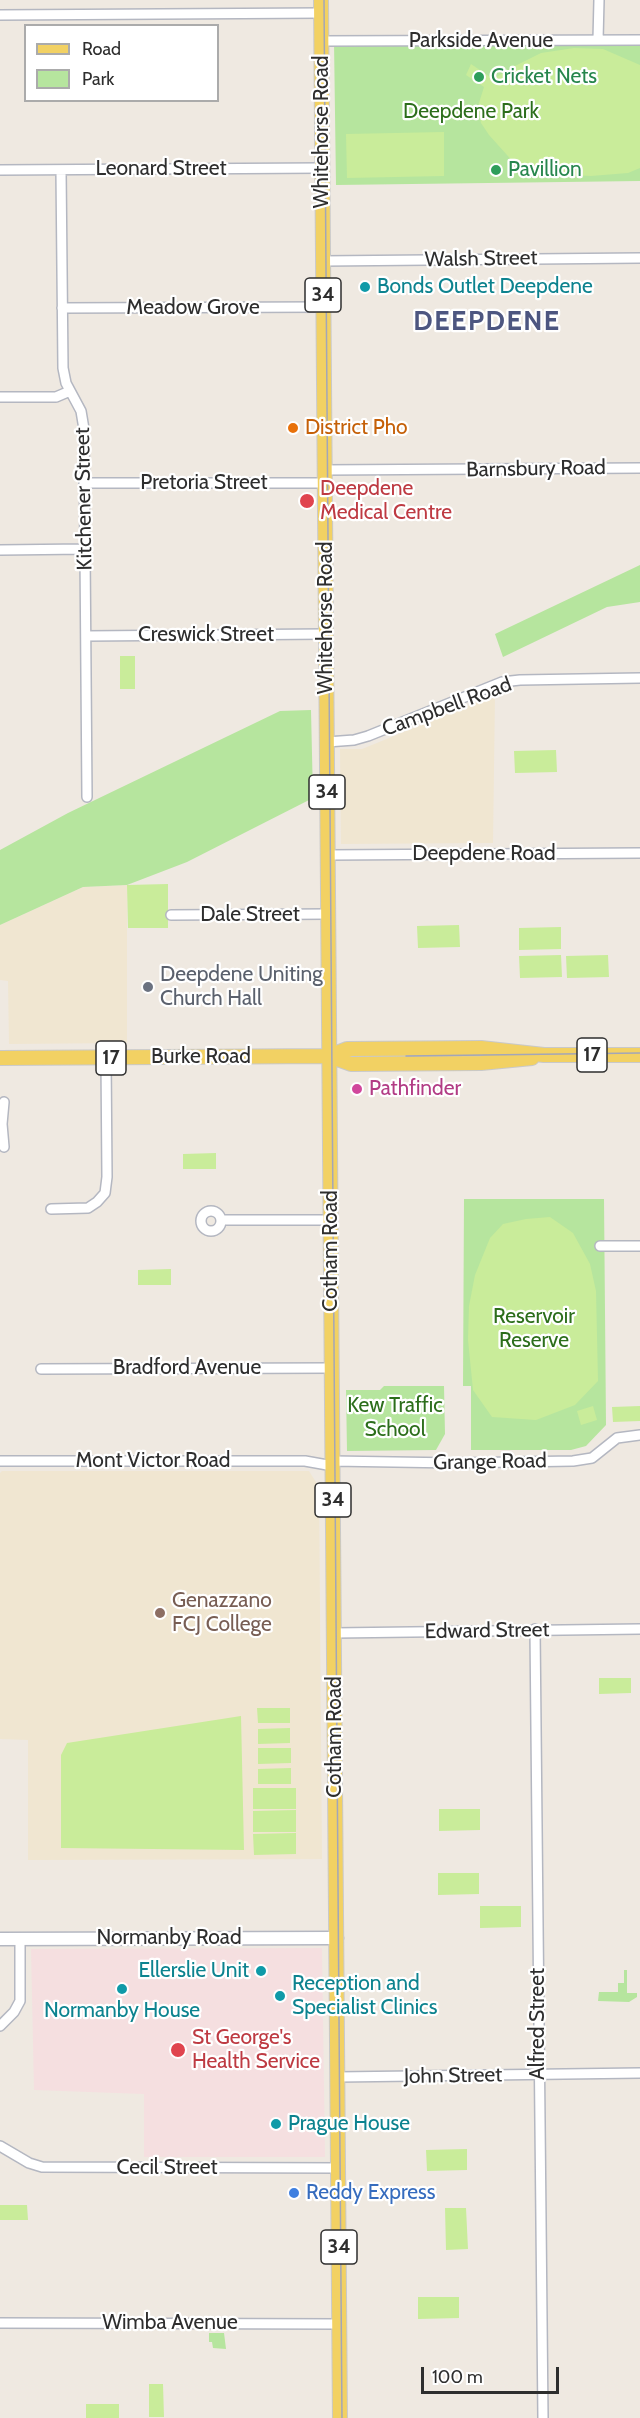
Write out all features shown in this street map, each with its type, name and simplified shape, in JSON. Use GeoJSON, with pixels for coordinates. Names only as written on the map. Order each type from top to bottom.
{"type":"FeatureCollection","features":[{"type":"Feature","properties":{"kind":"main road","name":"Whitehorse Road"},"geometry":{"type":"LineString","coordinates":[[322,7],[329,1056]]}},
{"type":"Feature","properties":{"kind":"main road","name":"Burke Road"},"geometry":{"type":"LineString","coordinates":[[0,1058],[329,1056],[347,1049],[481,1048],[544,1055],[640,1055]]}},
{"type":"Feature","properties":{"kind":"main road","name":"Cotham Road"},"geometry":{"type":"LineString","coordinates":[[329,1056],[340,2418]]}},
{"type":"Feature","properties":{"kind":"street"},"geometry":{"type":"LineString","coordinates":[[598,40],[599,0]]}},
{"type":"Feature","properties":{"kind":"street"},"geometry":{"type":"LineString","coordinates":[[0,15],[322,7]]}},
{"type":"Feature","properties":{"kind":"street","name":"Parkside Avenue"},"geometry":{"type":"LineString","coordinates":[[322,41],[640,40]]}},
{"type":"Feature","properties":{"kind":"street","name":"Leonard Street"},"geometry":{"type":"LineString","coordinates":[[0,170],[322,168]]}},
{"type":"Feature","properties":{"kind":"street","name":"Kitchener Street"},"geometry":{"type":"LineString","coordinates":[[61,170],[63,368],[70,391],[83,419],[87,797]]}},
{"type":"Feature","properties":{"kind":"street","name":"Walsh Street"},"geometry":{"type":"LineString","coordinates":[[323,261],[640,258]]}},
{"type":"Feature","properties":{"kind":"street","name":"Meadow Grove"},"geometry":{"type":"LineString","coordinates":[[62,308],[323,307]]}},
{"type":"Feature","properties":{"kind":"street"},"geometry":{"type":"LineString","coordinates":[[0,397],[56,397],[70,391]]}},
{"type":"Feature","properties":{"kind":"street","name":"Barnsbury Road"},"geometry":{"type":"LineString","coordinates":[[324,477],[640,468]]}},
{"type":"Feature","properties":{"kind":"street","name":"Pretoria Street"},"geometry":{"type":"LineString","coordinates":[[84,483],[324,477]]}},
{"type":"Feature","properties":{"kind":"street"},"geometry":{"type":"LineString","coordinates":[[0,550],[84,549]]}},
{"type":"Feature","properties":{"kind":"street","name":"Creswick Street"},"geometry":{"type":"LineString","coordinates":[[86,636],[326,634]]}},
{"type":"Feature","properties":{"kind":"street","name":"Campbell Road"},"geometry":{"type":"LineString","coordinates":[[327,742],[349,741],[368,736],[502,682],[640,678]]}},
{"type":"Feature","properties":{"kind":"street","name":"Deepdene Road"},"geometry":{"type":"LineString","coordinates":[[328,855],[640,853]]}},
{"type":"Feature","properties":{"kind":"street","name":"Dale Street"},"geometry":{"type":"LineString","coordinates":[[171,915],[328,914]]}},
{"type":"Feature","properties":{"kind":"street"},"geometry":{"type":"LineString","coordinates":[[51,1209],[88,1208],[98,1202],[105,1192],[107,1177],[106,1058]]}},
{"type":"Feature","properties":{"kind":"street"},"geometry":{"type":"LineString","coordinates":[[4,1102],[1,1125],[4,1147]]}},
{"type":"Feature","properties":{"kind":"street"},"geometry":{"type":"LineString","coordinates":[[221,1220],[331,1220]]}},
{"type":"Feature","properties":{"kind":"street"},"geometry":{"type":"LineString","coordinates":[[600,1246],[640,1246]]}},
{"type":"Feature","properties":{"kind":"street","name":"Bradford Avenue"},"geometry":{"type":"LineString","coordinates":[[41,1369],[332,1368]]}},
{"type":"Feature","properties":{"kind":"street","name":"Grange Road"},"geometry":{"type":"LineString","coordinates":[[333,1461],[455,1463],[573,1461],[592,1458],[617,1438],[640,1435]]}},
{"type":"Feature","properties":{"kind":"street","name":"Mont Victor Road"},"geometry":{"type":"LineString","coordinates":[[0,1461],[333,1461]]}},
{"type":"Feature","properties":{"kind":"street","name":"Alfred Street"},"geometry":{"type":"LineString","coordinates":[[535,1629],[543,2418]]}},
{"type":"Feature","properties":{"kind":"street","name":"Edward Street"},"geometry":{"type":"LineString","coordinates":[[334,1633],[640,1629]]}},
{"type":"Feature","properties":{"kind":"street","name":"Normanby Road"},"geometry":{"type":"LineString","coordinates":[[0,1939],[337,1938]]}},
{"type":"Feature","properties":{"kind":"street"},"geometry":{"type":"LineString","coordinates":[[0,2026],[14,2012],[20,2001],[20,1939]]}},
{"type":"Feature","properties":{"kind":"street","name":"John Street"},"geometry":{"type":"LineString","coordinates":[[338,2077],[640,2073]]}},
{"type":"Feature","properties":{"kind":"street","name":"Cecil Street"},"geometry":{"type":"LineString","coordinates":[[0,2146],[29,2163],[42,2167],[338,2168]]}},
{"type":"Feature","properties":{"kind":"street","name":"Wimba Avenue"},"geometry":{"type":"LineString","coordinates":[[0,2323],[339,2324]]}},
{"type":"Feature","properties":{"kind":"shaded area"},"geometry":{"type":"Polygon","coordinates":[[[495,695],[493,843],[341,844],[340,749],[362,749],[495,695]]]}},
{"type":"Feature","properties":{"kind":"shaded area"},"geometry":{"type":"Polygon","coordinates":[[[127,885],[127,1043],[9,1044],[8,981],[0,980],[0,925],[83,887],[127,885]]]}},
{"type":"Feature","properties":{"kind":"shaded area","name":"Genazzano FCJ College"},"geometry":{"type":"Polygon","coordinates":[[[2,1471],[309,1471],[319,1487],[322,1859],[28,1860],[28,1740],[0,1739],[0,1473],[2,1471]]]}},
{"type":"Feature","properties":{"kind":"shaded area","name":"St George's Health Service"},"geometry":{"type":"Polygon","coordinates":[[[322,1948],[325,2157],[144,2157],[144,2094],[34,2090],[31,1949],[322,1948]]]}},
{"type":"Feature","properties":{"kind":"green space","name":"Deepdene Park"},"geometry":{"type":"Polygon","coordinates":[[[640,40],[640,181],[336,185],[334,41],[640,40]]]}},
{"type":"Feature","properties":{"kind":"green space"},"geometry":{"type":"Polygon","coordinates":[[[574,48],[603,49],[640,65],[640,168],[628,173],[591,176],[556,174],[516,165],[481,123],[478,106],[484,87],[466,75],[471,64],[493,79],[541,53],[574,48]]]}},
{"type":"Feature","properties":{"kind":"green space"},"geometry":{"type":"Polygon","coordinates":[[[444,132],[444,176],[347,178],[346,134],[444,132]]]}},
{"type":"Feature","properties":{"kind":"green space"},"geometry":{"type":"Polygon","coordinates":[[[640,565],[640,602],[607,607],[503,657],[495,634],[640,565]]]}},
{"type":"Feature","properties":{"kind":"green space"},"geometry":{"type":"Polygon","coordinates":[[[120,656],[135,656],[135,689],[120,689],[120,656]]]}},
{"type":"Feature","properties":{"kind":"green space"},"geometry":{"type":"Polygon","coordinates":[[[311,710],[313,798],[187,862],[127,885],[83,887],[0,925],[0,850],[68,813],[280,711],[311,710]]]}},
{"type":"Feature","properties":{"kind":"green space"},"geometry":{"type":"Polygon","coordinates":[[[556,750],[557,772],[515,773],[514,751],[556,750]]]}},
{"type":"Feature","properties":{"kind":"green space"},"geometry":{"type":"Polygon","coordinates":[[[168,884],[168,928],[128,928],[127,885],[168,884]]]}},
{"type":"Feature","properties":{"kind":"green space"},"geometry":{"type":"Polygon","coordinates":[[[459,925],[460,947],[418,948],[417,926],[459,925]]]}},
{"type":"Feature","properties":{"kind":"green space"},"geometry":{"type":"Polygon","coordinates":[[[561,927],[561,949],[519,950],[519,928],[561,927]]]}},
{"type":"Feature","properties":{"kind":"green space"},"geometry":{"type":"Polygon","coordinates":[[[561,955],[562,977],[520,978],[519,956],[561,955]]]}},
{"type":"Feature","properties":{"kind":"green space"},"geometry":{"type":"Polygon","coordinates":[[[608,955],[609,977],[567,978],[566,956],[608,955]]]}},
{"type":"Feature","properties":{"kind":"green space"},"geometry":{"type":"Polygon","coordinates":[[[216,1153],[216,1169],[183,1169],[183,1154],[216,1153]]]}},
{"type":"Feature","properties":{"kind":"green space","name":"Reservoir Reserve"},"geometry":{"type":"Polygon","coordinates":[[[464,1199],[604,1199],[606,1425],[586,1446],[571,1450],[471,1450],[471,1386],[463,1386],[464,1199]]]}},
{"type":"Feature","properties":{"kind":"green space","name":"Reservoir Reserve"},"geometry":{"type":"Polygon","coordinates":[[[550,1217],[573,1233],[590,1264],[596,1291],[598,1381],[575,1405],[536,1420],[492,1417],[473,1390],[468,1340],[469,1306],[475,1275],[490,1238],[503,1224],[550,1217]]]}},
{"type":"Feature","properties":{"kind":"green space"},"geometry":{"type":"Polygon","coordinates":[[[171,1269],[171,1285],[138,1285],[138,1270],[171,1269]]]}},
{"type":"Feature","properties":{"kind":"green space","name":"Kew Traffic School"},"geometry":{"type":"Polygon","coordinates":[[[384,1386],[444,1386],[445,1434],[436,1450],[347,1451],[346,1390],[380,1390],[384,1386]]]}},
{"type":"Feature","properties":{"kind":"green space"},"geometry":{"type":"Polygon","coordinates":[[[593,1406],[597,1420],[581,1425],[577,1411],[593,1406]]]}},
{"type":"Feature","properties":{"kind":"green space"},"geometry":{"type":"Polygon","coordinates":[[[640,1406],[640,1421],[613,1422],[612,1407],[640,1406]]]}},
{"type":"Feature","properties":{"kind":"green space"},"geometry":{"type":"Polygon","coordinates":[[[599,1678],[631,1678],[631,1693],[599,1694],[599,1678]]]}},
{"type":"Feature","properties":{"kind":"green space"},"geometry":{"type":"Polygon","coordinates":[[[257,1708],[290,1708],[290,1723],[258,1723],[257,1708]]]}},
{"type":"Feature","properties":{"kind":"green space"},"geometry":{"type":"Polygon","coordinates":[[[241,1716],[244,1850],[61,1848],[61,1755],[67,1743],[241,1716]]]}},
{"type":"Feature","properties":{"kind":"green space"},"geometry":{"type":"Polygon","coordinates":[[[290,1728],[290,1743],[258,1744],[258,1729],[290,1728]]]}},
{"type":"Feature","properties":{"kind":"green space"},"geometry":{"type":"Polygon","coordinates":[[[258,1748],[291,1748],[291,1763],[258,1764],[258,1748]]]}},
{"type":"Feature","properties":{"kind":"green space"},"geometry":{"type":"Polygon","coordinates":[[[291,1768],[291,1784],[258,1784],[258,1769],[291,1768]]]}},
{"type":"Feature","properties":{"kind":"green space"},"geometry":{"type":"Polygon","coordinates":[[[253,1788],[296,1788],[296,1809],[253,1809],[253,1788]]]}},
{"type":"Feature","properties":{"kind":"green space"},"geometry":{"type":"Polygon","coordinates":[[[439,1809],[480,1809],[480,1830],[439,1831],[439,1809]]]}},
{"type":"Feature","properties":{"kind":"green space"},"geometry":{"type":"Polygon","coordinates":[[[296,1810],[296,1832],[253,1832],[253,1811],[296,1810]]]}},
{"type":"Feature","properties":{"kind":"green space"},"geometry":{"type":"Polygon","coordinates":[[[296,1833],[296,1854],[254,1855],[253,1834],[296,1833]]]}},
{"type":"Feature","properties":{"kind":"green space"},"geometry":{"type":"Polygon","coordinates":[[[438,1873],[479,1873],[479,1894],[438,1895],[438,1873]]]}},
{"type":"Feature","properties":{"kind":"green space"},"geometry":{"type":"Polygon","coordinates":[[[480,1906],[521,1906],[521,1927],[480,1928],[480,1906]]]}},
{"type":"Feature","properties":{"kind":"green space"},"geometry":{"type":"Polygon","coordinates":[[[624,1970],[627,1970],[627,1993],[637,1993],[637,1997],[629,2002],[598,2001],[599,1992],[618,1992],[618,1983],[624,1983],[624,1970]]]}},
{"type":"Feature","properties":{"kind":"green space"},"geometry":{"type":"Polygon","coordinates":[[[467,2149],[467,2170],[427,2171],[426,2150],[467,2149]]]}},
{"type":"Feature","properties":{"kind":"green space"},"geometry":{"type":"Polygon","coordinates":[[[0,2205],[27,2205],[28,2220],[0,2220],[0,2205]]]}},
{"type":"Feature","properties":{"kind":"green space"},"geometry":{"type":"Polygon","coordinates":[[[445,2208],[466,2208],[468,2249],[446,2250],[445,2208]]]}},
{"type":"Feature","properties":{"kind":"green space"},"geometry":{"type":"Polygon","coordinates":[[[418,2297],[459,2297],[459,2318],[418,2319],[418,2297]]]}},
{"type":"Feature","properties":{"kind":"green space"},"geometry":{"type":"Polygon","coordinates":[[[209,2333],[224,2333],[226,2349],[213,2348],[212,2342],[209,2342],[209,2333]]]}},
{"type":"Feature","properties":{"kind":"green space"},"geometry":{"type":"Polygon","coordinates":[[[149,2384],[163,2384],[164,2417],[149,2417],[149,2384]]]}},
{"type":"Feature","properties":{"kind":"green space"},"geometry":{"type":"Polygon","coordinates":[[[86,2404],[119,2404],[119,2418],[86,2418],[86,2404]]]}},
{"type":"Feature","properties":{"kind":"tram line"},"geometry":{"type":"LineString","coordinates":[[324,0],[342,2418]]}},
{"type":"Feature","properties":{"kind":"tram line"},"geometry":{"type":"LineString","coordinates":[[406,1056],[640,1053]]}},
{"type":"Feature","properties":{"kind":"place","name":"Cricket Nets"},"geometry":{"type":"Point","coordinates":[479,77]}},
{"type":"Feature","properties":{"kind":"place","name":"Pavillion"},"geometry":{"type":"Point","coordinates":[496,170]}},
{"type":"Feature","properties":{"kind":"place","name":"Bonds Outlet Deepdene"},"geometry":{"type":"Point","coordinates":[365,287]}},
{"type":"Feature","properties":{"kind":"place","name":"District Pho"},"geometry":{"type":"Point","coordinates":[293,428]}},
{"type":"Feature","properties":{"kind":"place","name":"Deepdene Medical Centre"},"geometry":{"type":"Point","coordinates":[307,501]}},
{"type":"Feature","properties":{"kind":"place","name":"Deepdene Uniting Church Hall"},"geometry":{"type":"Point","coordinates":[148,987]}},
{"type":"Feature","properties":{"kind":"place","name":"Pathfinder"},"geometry":{"type":"Point","coordinates":[357,1089]}},
{"type":"Feature","properties":{"kind":"place","name":"Genazzano FCJ College"},"geometry":{"type":"Point","coordinates":[160,1613]}},
{"type":"Feature","properties":{"kind":"place","name":"Ellerslie Unit"},"geometry":{"type":"Point","coordinates":[261,1971]}},
{"type":"Feature","properties":{"kind":"place","name":"Normanby House"},"geometry":{"type":"Point","coordinates":[122,1989]}},
{"type":"Feature","properties":{"kind":"place","name":"Reception and Specialist Clinics"},"geometry":{"type":"Point","coordinates":[280,1996]}},
{"type":"Feature","properties":{"kind":"place","name":"St George's Health Service"},"geometry":{"type":"Point","coordinates":[178,2050]}},
{"type":"Feature","properties":{"kind":"place","name":"Prague House"},"geometry":{"type":"Point","coordinates":[276,2124]}},
{"type":"Feature","properties":{"kind":"place","name":"Reddy Express"},"geometry":{"type":"Point","coordinates":[294,2193]}},
{"type":"Feature","properties":{"kind":"district","name":"DEEPDENE"},"geometry":{"type":"Point","coordinates":[487,322]}}]}
